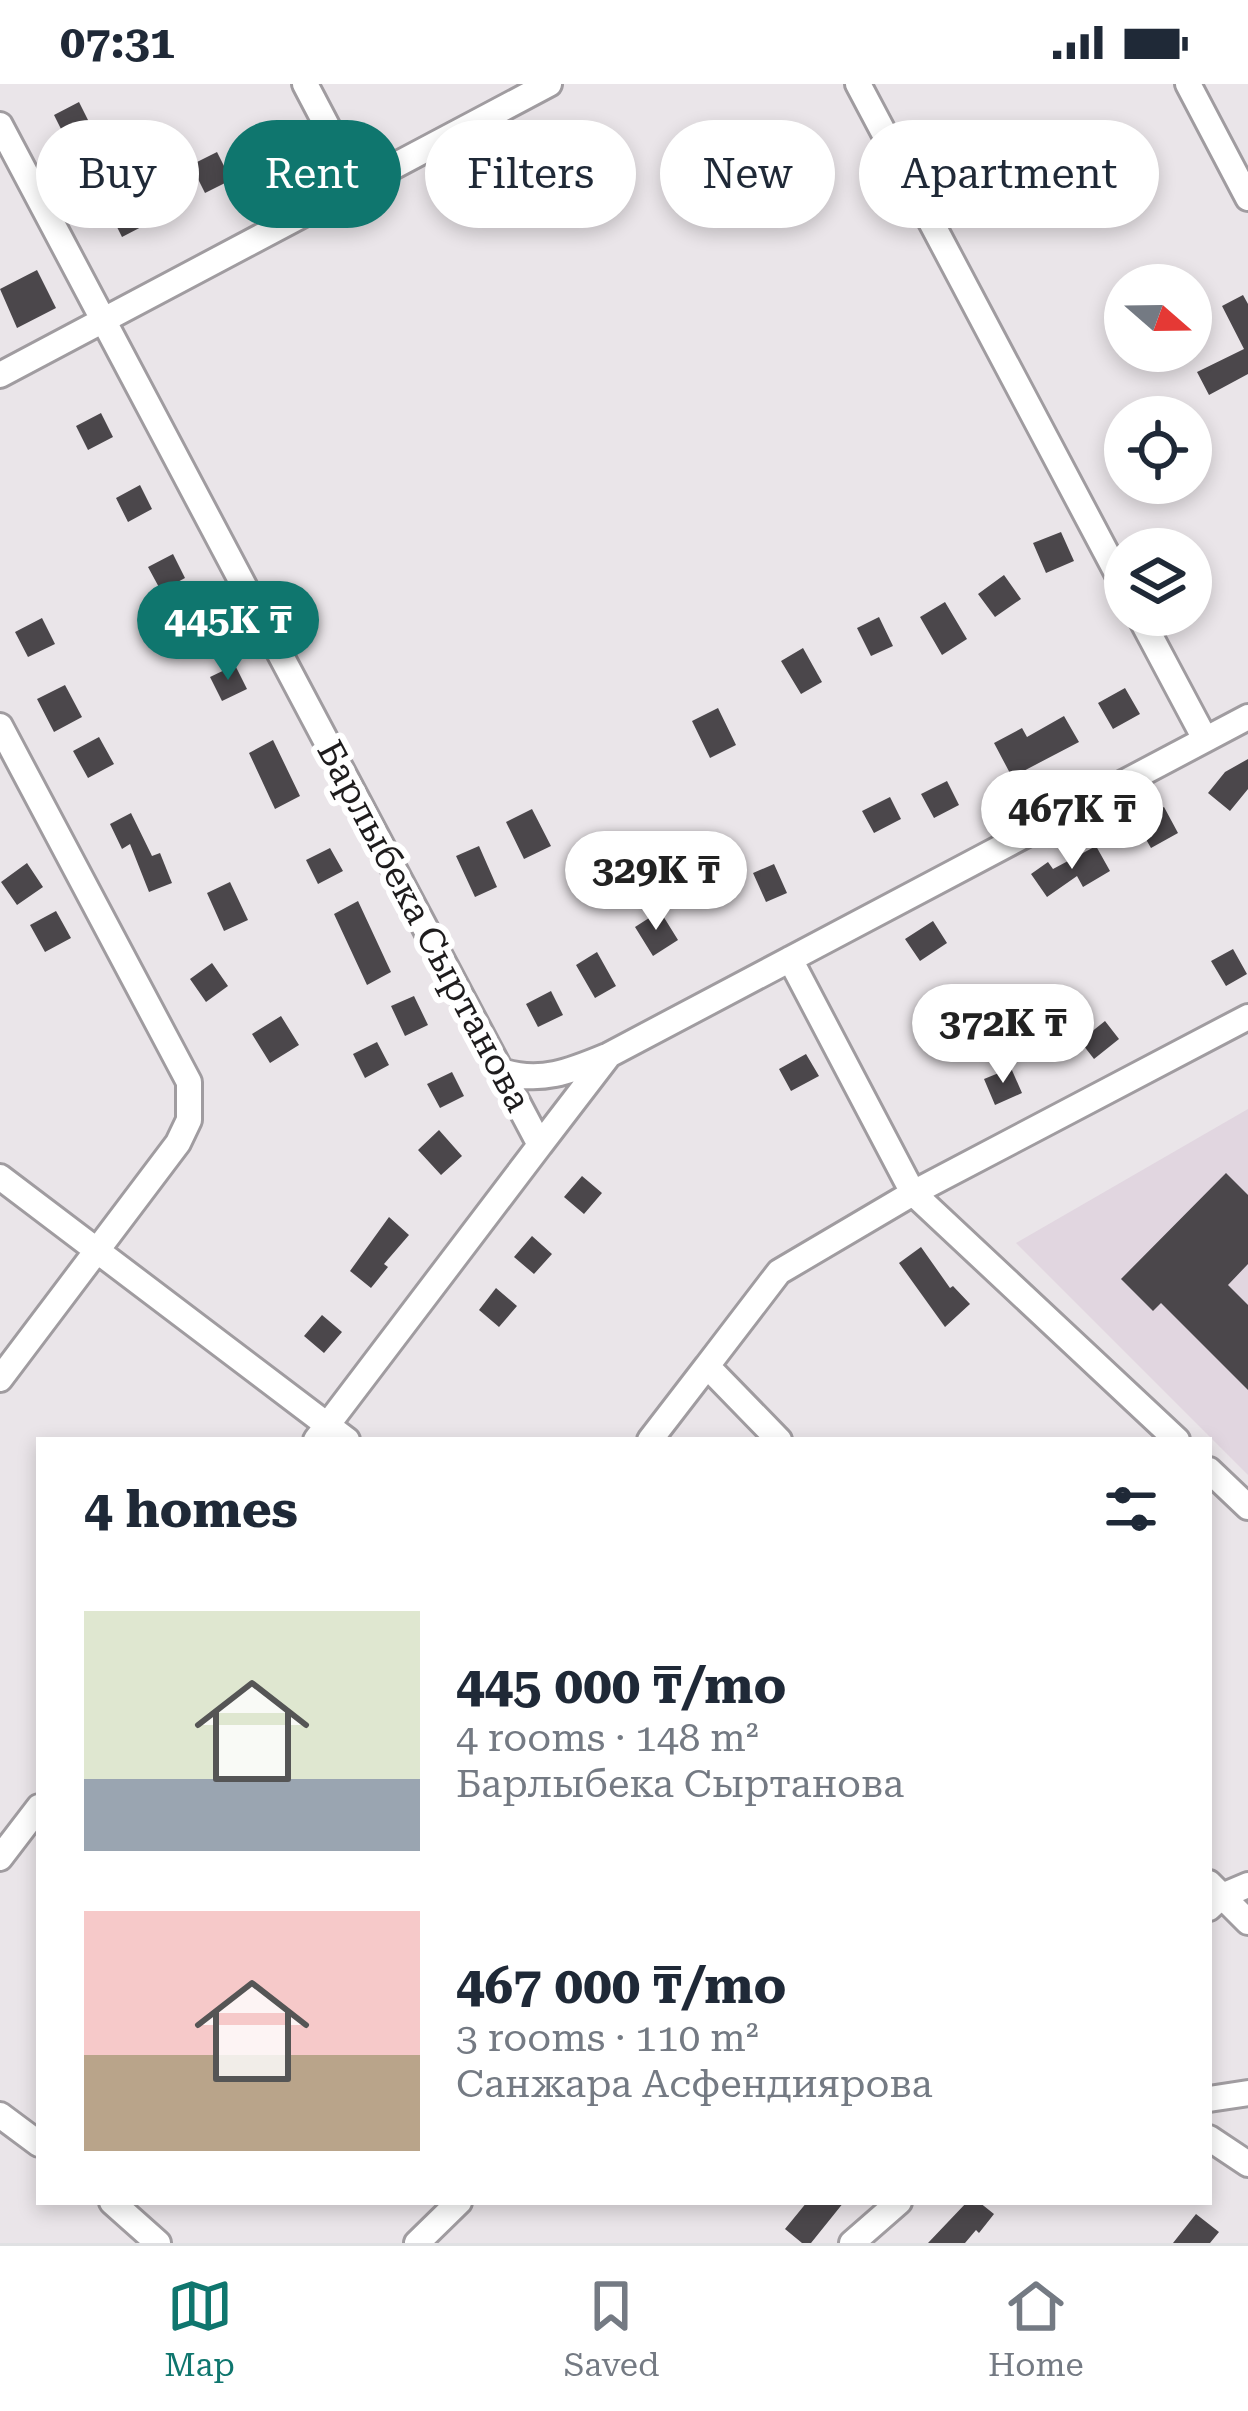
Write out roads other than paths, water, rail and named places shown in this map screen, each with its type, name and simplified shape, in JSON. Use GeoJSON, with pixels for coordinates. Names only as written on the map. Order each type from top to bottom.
{"type":"FeatureCollection","features":[{"type":"Feature","properties":{"kind":"street"},"geometry":{"type":"LineString","coordinates":[[304,84],[323,120]]}},
{"type":"Feature","properties":{"kind":"street"},"geometry":{"type":"LineString","coordinates":[[401,161],[549,84]]}},
{"type":"Feature","properties":{"kind":"street"},"geometry":{"type":"LineString","coordinates":[[858,84],[1104,548]]}},
{"type":"Feature","properties":{"kind":"street"},"geometry":{"type":"LineString","coordinates":[[1187,84],[1248,198]]}},
{"type":"Feature","properties":{"kind":"street","name":"Барлыбека Сыртанова"},"geometry":{"type":"LineString","coordinates":[[0,125],[540,1144],[330,1435]]}},
{"type":"Feature","properties":{"kind":"street"},"geometry":{"type":"LineString","coordinates":[[0,375],[276,228]]}},
{"type":"Feature","properties":{"kind":"street"},"geometry":{"type":"LineString","coordinates":[[1150,636],[1205,739]]}},
{"type":"Feature","properties":{"kind":"street"},"geometry":{"type":"LineString","coordinates":[[502,1071],[519,1077],[562,1074],[610,1055],[1248,717]]}},
{"type":"Feature","properties":{"kind":"street"},"geometry":{"type":"LineString","coordinates":[[0,726],[189,1082],[189,1120],[178,1142],[0,1378]]}},
{"type":"Feature","properties":{"kind":"street"},"geometry":{"type":"LineString","coordinates":[[790,959],[913,1193],[1174,1437]]}},
{"type":"Feature","properties":{"kind":"street"},"geometry":{"type":"LineString","coordinates":[[652,1437],[778,1272],[913,1193],[1248,1017]]}},
{"type":"Feature","properties":{"kind":"street"},"geometry":{"type":"LineString","coordinates":[[540,1144],[610,1055]]}},
{"type":"Feature","properties":{"kind":"street"},"geometry":{"type":"LineString","coordinates":[[0,1177],[330,1435]]}},
{"type":"Feature","properties":{"kind":"street"},"geometry":{"type":"LineString","coordinates":[[706,1366],[775,1437]]}},
{"type":"Feature","properties":{"kind":"street"},"geometry":{"type":"LineString","coordinates":[[1212,1474],[1248,1507]]}},
{"type":"Feature","properties":{"kind":"street"},"geometry":{"type":"LineString","coordinates":[[0,1858],[36,1811]]}},
{"type":"Feature","properties":{"kind":"street"},"geometry":{"type":"LineString","coordinates":[[1213,1896],[1248,1885]]}},
{"type":"Feature","properties":{"kind":"street"},"geometry":{"type":"LineString","coordinates":[[1213,1896],[1248,1922]]}},
{"type":"Feature","properties":{"kind":"street"},"geometry":{"type":"LineString","coordinates":[[1212,2098],[1248,2092]]}},
{"type":"Feature","properties":{"kind":"street"},"geometry":{"type":"LineString","coordinates":[[0,2114],[36,2142]]}},
{"type":"Feature","properties":{"kind":"street"},"geometry":{"type":"LineString","coordinates":[[1212,2140],[1248,2164]]}},
{"type":"Feature","properties":{"kind":"street"},"geometry":{"type":"LineString","coordinates":[[115,2205],[158,2243]]}},
{"type":"Feature","properties":{"kind":"street"},"geometry":{"type":"LineString","coordinates":[[417,2243],[456,2205]]}},
{"type":"Feature","properties":{"kind":"street"},"geometry":{"type":"LineString","coordinates":[[852,2243],[896,2205]]}}]}
